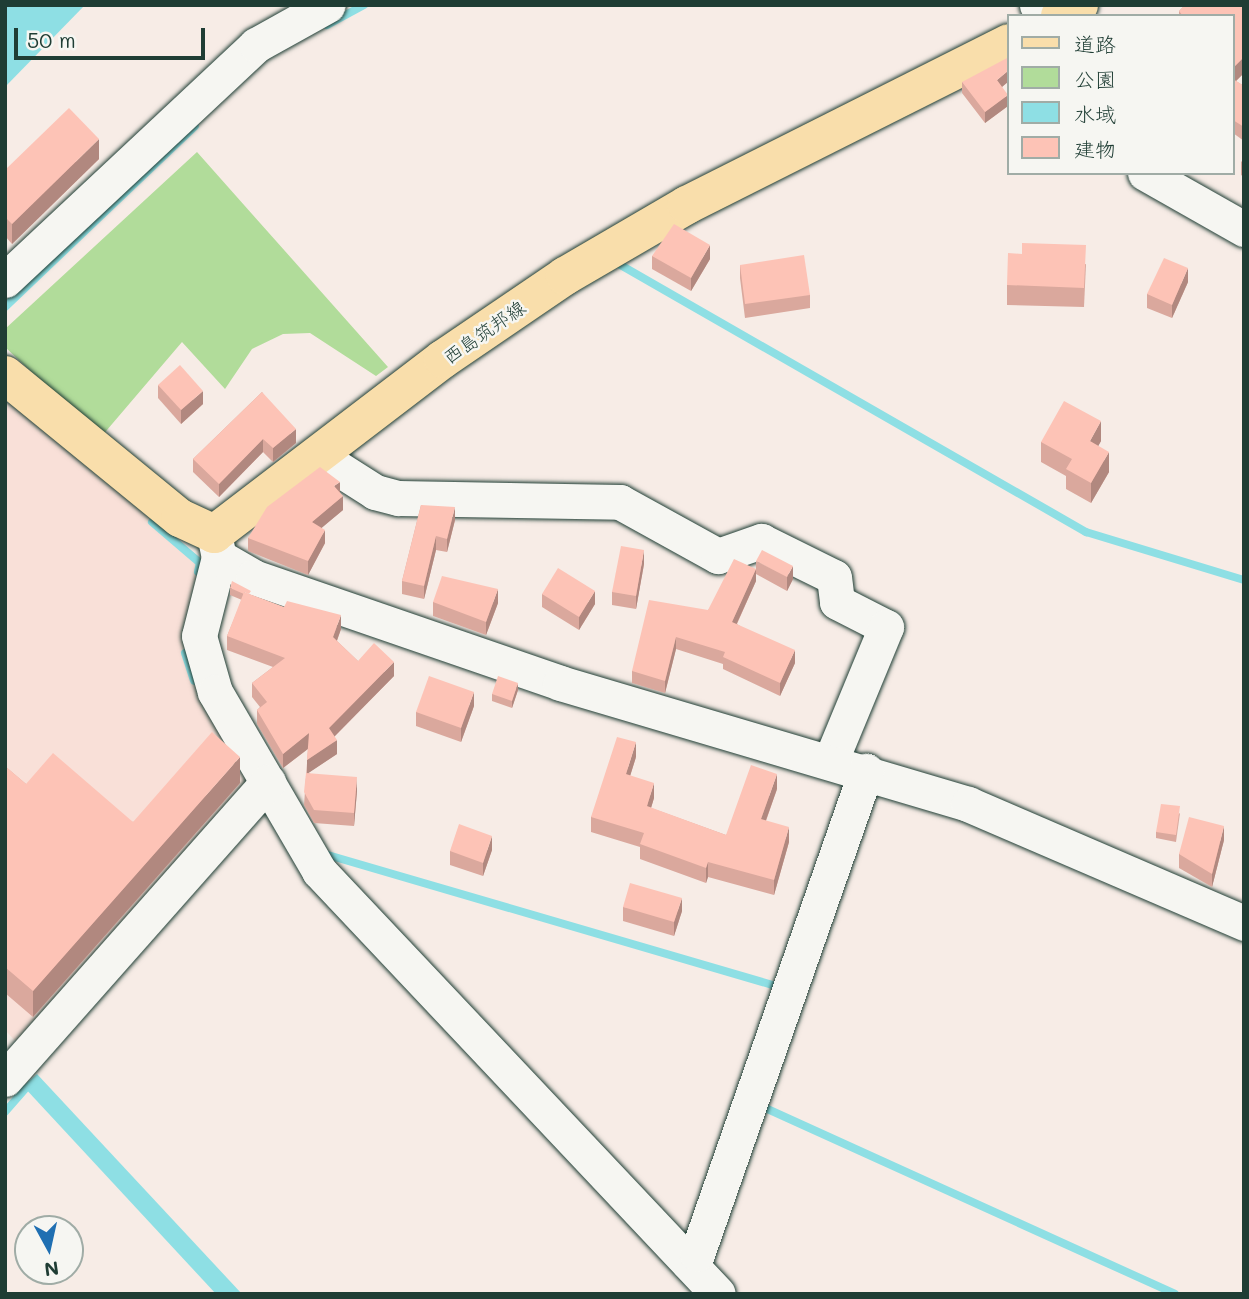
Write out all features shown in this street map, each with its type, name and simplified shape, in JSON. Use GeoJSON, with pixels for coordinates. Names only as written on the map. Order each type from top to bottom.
{"type":"FeatureCollection","features":[{"type":"Feature","properties":{"kind":"main road"},"geometry":{"type":"LineString","coordinates":[[1063,14],[1079,5]]}},
{"type":"Feature","properties":{"kind":"main road","name":"西島筑邦線"},"geometry":{"type":"LineString","coordinates":[[217,545],[317,456],[565,276],[687,205],[1007,44]]}},
{"type":"Feature","properties":{"kind":"main road"},"geometry":{"type":"LineString","coordinates":[[5,375],[217,545]]}},
{"type":"Feature","properties":{"kind":"street"},"geometry":{"type":"LineString","coordinates":[[5,280],[256,46],[328,5]]}},
{"type":"Feature","properties":{"kind":"street"},"geometry":{"type":"LineString","coordinates":[[1149,175],[1244,229]]}},
{"type":"Feature","properties":{"kind":"street"},"geometry":{"type":"LineString","coordinates":[[317,456],[375,492],[398,498],[620,502],[718,556],[761,541],[834,577],[837,601],[886,627],[831,760]]}},
{"type":"Feature","properties":{"kind":"street"},"geometry":{"type":"LineString","coordinates":[[217,545],[253,577],[560,683],[831,760],[968,804],[1244,923]]}},
{"type":"Feature","properties":{"kind":"street"},"geometry":{"type":"LineString","coordinates":[[217,545],[199,636],[215,691],[319,871],[719,1294]]}},
{"type":"Feature","properties":{"kind":"street"},"geometry":{"type":"LineString","coordinates":[[688,1262],[697,1254],[866,771]]}},
{"type":"Feature","properties":{"kind":"street"},"geometry":{"type":"LineString","coordinates":[[5,1079],[268,782]]}},
{"type":"Feature","properties":{"kind":"shaded area"},"geometry":{"type":"Polygon","coordinates":[[[5,390],[203,561],[188,636],[251,782],[20,1046],[5,1030],[5,390]]]}},
{"type":"Feature","properties":{"kind":"green space"},"geometry":{"type":"Polygon","coordinates":[[[197,152],[388,367],[376,376],[310,333],[283,334],[252,349],[225,389],[182,342],[101,437],[5,347],[5,329],[197,152]]]}},
{"type":"Feature","properties":{"kind":"water"},"geometry":{"type":"Polygon","coordinates":[[[5,5],[85,5],[5,87],[5,5]]]}},
{"type":"Feature","properties":{"kind":"water"},"geometry":{"type":"Polygon","coordinates":[[[37,1074],[242,1294],[216,1294],[23,1086],[37,1074]]]}},
{"type":"Feature","properties":{"kind":"building"},"geometry":{"type":"Polygon","coordinates":[[[1185,5],[1244,5],[1244,57],[1235,66],[1235,14],[1181,14],[1179,11],[1185,5]]]}},
{"type":"Feature","properties":{"kind":"building"},"geometry":{"type":"Polygon","coordinates":[[[1007,58],[1007,72],[997,80],[1007,96],[985,112],[962,82],[1007,58]]]}},
{"type":"Feature","properties":{"kind":"building"},"geometry":{"type":"Polygon","coordinates":[[[1235,80],[1244,86],[1244,127],[1235,121],[1235,80]]]}},
{"type":"Feature","properties":{"kind":"building"},"geometry":{"type":"Polygon","coordinates":[[[69,108],[99,139],[12,224],[5,217],[5,170],[69,108]]]}},
{"type":"Feature","properties":{"kind":"building"},"geometry":{"type":"Polygon","coordinates":[[[674,224],[710,245],[691,278],[652,256],[674,224]]]}},
{"type":"Feature","properties":{"kind":"building"},"geometry":{"type":"Polygon","coordinates":[[[1022,243],[1086,245],[1084,288],[1007,285],[1008,253],[1022,254],[1022,243]]]}},
{"type":"Feature","properties":{"kind":"building"},"geometry":{"type":"Polygon","coordinates":[[[804,255],[810,295],[745,304],[740,265],[804,255]]]}},
{"type":"Feature","properties":{"kind":"building"},"geometry":{"type":"Polygon","coordinates":[[[1164,258],[1188,268],[1172,305],[1147,294],[1164,258]]]}},
{"type":"Feature","properties":{"kind":"building"},"geometry":{"type":"Polygon","coordinates":[[[180,365],[203,391],[181,410],[158,385],[180,365]]]}},
{"type":"Feature","properties":{"kind":"building"},"geometry":{"type":"Polygon","coordinates":[[[262,392],[296,429],[273,448],[263,439],[219,484],[193,459],[262,392]]]}},
{"type":"Feature","properties":{"kind":"building"},"geometry":{"type":"Polygon","coordinates":[[[1064,401],[1101,421],[1090,441],[1109,452],[1091,483],[1066,469],[1072,459],[1041,442],[1064,401]]]}},
{"type":"Feature","properties":{"kind":"building"},"geometry":{"type":"Polygon","coordinates":[[[320,467],[340,482],[334,486],[343,496],[312,522],[325,530],[308,561],[248,538],[267,507],[320,467]]]}},
{"type":"Feature","properties":{"kind":"building"},"geometry":{"type":"Polygon","coordinates":[[[421,505],[455,507],[447,539],[436,536],[424,586],[402,581],[421,505]]]}},
{"type":"Feature","properties":{"kind":"building"},"geometry":{"type":"Polygon","coordinates":[[[621,546],[644,550],[636,596],[612,592],[621,546]]]}},
{"type":"Feature","properties":{"kind":"building"},"geometry":{"type":"Polygon","coordinates":[[[762,550],[793,566],[787,577],[756,561],[762,550]]]}},
{"type":"Feature","properties":{"kind":"building"},"geometry":{"type":"Polygon","coordinates":[[[734,559],[756,569],[732,622],[795,650],[780,683],[723,657],[725,652],[676,637],[665,681],[632,671],[649,600],[708,610],[734,559]]]}},
{"type":"Feature","properties":{"kind":"building"},"geometry":{"type":"Polygon","coordinates":[[[558,568],[595,591],[579,617],[542,594],[558,568]]]}},
{"type":"Feature","properties":{"kind":"building"},"geometry":{"type":"Polygon","coordinates":[[[442,576],[498,589],[486,622],[433,602],[442,576]]]}},
{"type":"Feature","properties":{"kind":"building"},"geometry":{"type":"Polygon","coordinates":[[[232,581],[251,591],[244,594],[230,588],[232,581]]]}},
{"type":"Feature","properties":{"kind":"building"},"geometry":{"type":"Polygon","coordinates":[[[244,592],[284,607],[287,601],[341,615],[333,637],[358,661],[374,643],[394,662],[329,728],[337,740],[307,760],[309,733],[283,754],[257,710],[267,702],[252,683],[285,658],[227,636],[244,592]]]}},
{"type":"Feature","properties":{"kind":"building"},"geometry":{"type":"Polygon","coordinates":[[[429,676],[474,692],[461,728],[416,712],[429,676]]]}},
{"type":"Feature","properties":{"kind":"building"},"geometry":{"type":"Polygon","coordinates":[[[498,676],[518,683],[512,701],[492,694],[498,676]]]}},
{"type":"Feature","properties":{"kind":"building"},"geometry":{"type":"Polygon","coordinates":[[[212,732],[240,757],[33,991],[5,967],[5,766],[26,784],[53,753],[133,822],[212,732]]]}},
{"type":"Feature","properties":{"kind":"building"},"geometry":{"type":"Polygon","coordinates":[[[617,737],[636,742],[626,774],[654,783],[647,806],[726,835],[751,765],[777,774],[761,819],[789,827],[774,880],[708,862],[706,868],[640,844],[644,833],[591,817],[617,737]]]}},
{"type":"Feature","properties":{"kind":"building"},"geometry":{"type":"Polygon","coordinates":[[[306,773],[357,777],[354,813],[314,810],[304,792],[306,773]]]}},
{"type":"Feature","properties":{"kind":"building"},"geometry":{"type":"Polygon","coordinates":[[[1161,804],[1180,806],[1176,835],[1156,832],[1161,804]]]}},
{"type":"Feature","properties":{"kind":"building"},"geometry":{"type":"Polygon","coordinates":[[[1189,817],[1224,826],[1212,874],[1179,854],[1189,817]]]}},
{"type":"Feature","properties":{"kind":"building"},"geometry":{"type":"Polygon","coordinates":[[[459,824],[492,836],[483,863],[450,851],[459,824]]]}},
{"type":"Feature","properties":{"kind":"building"},"geometry":{"type":"Polygon","coordinates":[[[630,883],[682,898],[674,922],[623,907],[630,883]]]}},
{"type":"Feature","properties":{"kind":"waterway"},"geometry":{"type":"LineString","coordinates":[[327,25],[364,5]]}},
{"type":"Feature","properties":{"kind":"waterway"},"geometry":{"type":"LineString","coordinates":[[5,307],[195,126]]}},
{"type":"Feature","properties":{"kind":"waterway"},"geometry":{"type":"LineString","coordinates":[[617,263],[1086,532],[1244,580]]}},
{"type":"Feature","properties":{"kind":"waterway"},"geometry":{"type":"LineString","coordinates":[[152,522],[200,563],[198,572]]}},
{"type":"Feature","properties":{"kind":"waterway"},"geometry":{"type":"LineString","coordinates":[[185,653],[194,681]]}},
{"type":"Feature","properties":{"kind":"waterway"},"geometry":{"type":"LineString","coordinates":[[321,853],[777,986]]}},
{"type":"Feature","properties":{"kind":"waterway"},"geometry":{"type":"LineString","coordinates":[[5,1112],[25,1089]]}},
{"type":"Feature","properties":{"kind":"waterway"},"geometry":{"type":"LineString","coordinates":[[765,1100],[763,1107],[1175,1294]]}}]}
